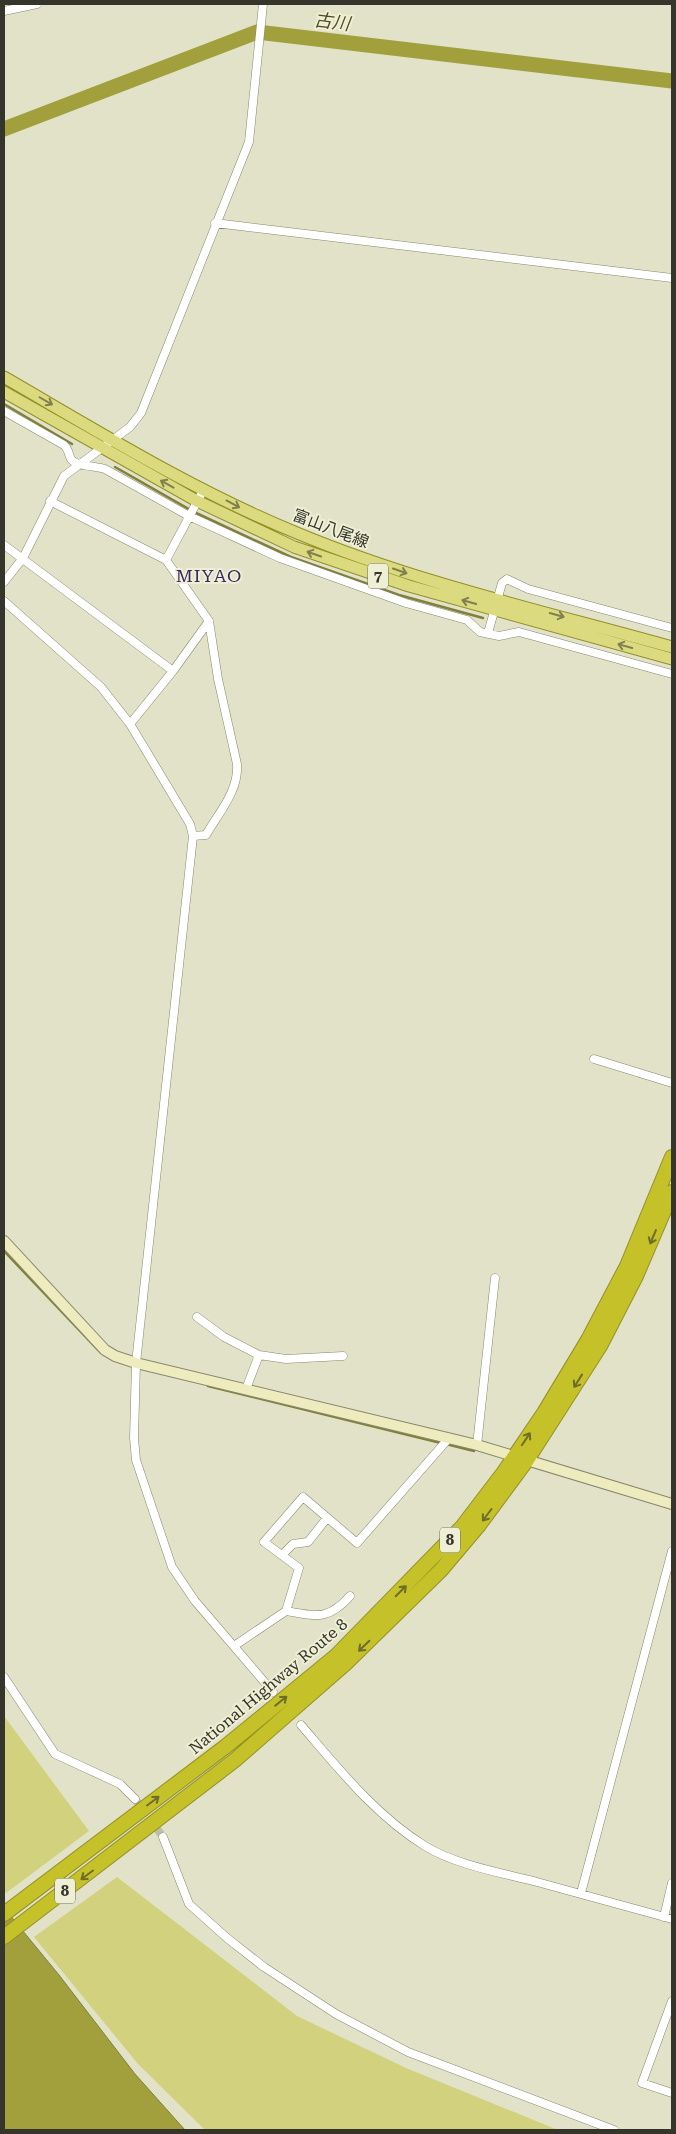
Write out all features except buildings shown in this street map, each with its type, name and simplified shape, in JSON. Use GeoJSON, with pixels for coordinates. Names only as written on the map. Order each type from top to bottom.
{"type":"FeatureCollection","features":[{"type":"Feature","properties":{"kind":"highway","name":"National Highway Route 8"},"geometry":{"type":"LineString","coordinates":[[4,1914],[225,1747],[336,1656],[462,1527],[521,1458],[544,1413],[588,1340],[627,1266],[672,1158]]}},
{"type":"Feature","properties":{"kind":"highway","name":"National Highway Route 8"},"geometry":{"type":"LineString","coordinates":[[4,1937],[126,1846],[235,1760],[345,1664],[454,1555],[479,1525],[521,1458],[600,1346],[636,1276],[672,1192]]}},
{"type":"Feature","properties":{"kind":"main road","name":"富山八尾線"},"geometry":{"type":"LineString","coordinates":[[4,377],[113,440],[246,512],[351,554],[411,575],[672,659]]}},
{"type":"Feature","properties":{"kind":"main road","name":"富山八尾線"},"geometry":{"type":"LineString","coordinates":[[4,392],[197,501],[294,547],[409,586],[497,604],[672,647]]}},
{"type":"Feature","properties":{"kind":"street"},"geometry":{"type":"LineString","coordinates":[[4,11],[38,4]]}},
{"type":"Feature","properties":{"kind":"street"},"geometry":{"type":"LineString","coordinates":[[4,582],[23,558],[64,476],[130,427],[141,413],[215,223],[249,142],[263,4]]}},
{"type":"Feature","properties":{"kind":"street"},"geometry":{"type":"LineString","coordinates":[[215,223],[672,278]]}},
{"type":"Feature","properties":{"kind":"street"},"geometry":{"type":"LineString","coordinates":[[4,410],[64,445],[68,448],[71,460],[78,465],[93,465],[105,469],[189,516],[280,558],[406,603],[467,620],[480,632],[499,636],[519,632],[672,674]]}},
{"type":"Feature","properties":{"kind":"street"},"geometry":{"type":"LineString","coordinates":[[166,560],[204,489]]}},
{"type":"Feature","properties":{"kind":"street"},"geometry":{"type":"LineString","coordinates":[[50,501],[166,560],[209,621],[218,678],[237,764],[238,777],[230,796],[206,835],[193,836]]}},
{"type":"Feature","properties":{"kind":"street"},"geometry":{"type":"LineString","coordinates":[[4,545],[174,671]]}},
{"type":"Feature","properties":{"kind":"street"},"geometry":{"type":"LineString","coordinates":[[488,633],[502,583],[507,579],[528,589],[672,628]]}},
{"type":"Feature","properties":{"kind":"street"},"geometry":{"type":"LineString","coordinates":[[4,601],[101,687],[130,724],[181,807],[190,824],[193,836],[136,1363],[134,1438],[136,1460],[172,1567],[195,1601],[273,1692]]}},
{"type":"Feature","properties":{"kind":"street"},"geometry":{"type":"LineString","coordinates":[[130,724],[174,671],[209,621]]}},
{"type":"Feature","properties":{"kind":"street"},"geometry":{"type":"LineString","coordinates":[[594,1059],[672,1084]]}},
{"type":"Feature","properties":{"kind":"street"},"geometry":{"type":"LineString","coordinates":[[4,1241],[105,1350],[115,1356],[136,1363],[477,1445],[672,1504]]}},
{"type":"Feature","properties":{"kind":"street"},"geometry":{"type":"LineString","coordinates":[[477,1445],[495,1278]]}},
{"type":"Feature","properties":{"kind":"street"},"geometry":{"type":"LineString","coordinates":[[197,1317],[224,1337],[259,1355],[286,1359],[343,1356]]}},
{"type":"Feature","properties":{"kind":"street"},"geometry":{"type":"LineString","coordinates":[[246,1388],[259,1355]]}},
{"type":"Feature","properties":{"kind":"street"},"geometry":{"type":"LineString","coordinates":[[234,1646],[286,1610],[300,1568],[264,1542],[303,1497],[357,1543],[449,1438]]}},
{"type":"Feature","properties":{"kind":"street"},"geometry":{"type":"LineString","coordinates":[[282,1555],[293,1544],[308,1542],[327,1518]]}},
{"type":"Feature","properties":{"kind":"street"},"geometry":{"type":"LineString","coordinates":[[581,1894],[672,1551]]}},
{"type":"Feature","properties":{"kind":"street"},"geometry":{"type":"LineString","coordinates":[[286,1610],[318,1616],[330,1613],[341,1607],[350,1596]]}},
{"type":"Feature","properties":{"kind":"street"},"geometry":{"type":"LineString","coordinates":[[4,1677],[55,1754],[120,1784],[135,1799]]}},
{"type":"Feature","properties":{"kind":"street"},"geometry":{"type":"LineString","coordinates":[[301,1725],[350,1782],[396,1825],[426,1847],[468,1865],[672,1919]]}},
{"type":"Feature","properties":{"kind":"street"},"geometry":{"type":"LineString","coordinates":[[162,1837],[189,1904],[226,1937],[264,1966],[336,2014],[408,2052],[614,2130]]}},
{"type":"Feature","properties":{"kind":"street"},"geometry":{"type":"LineString","coordinates":[[664,1917],[672,1883]]}},
{"type":"Feature","properties":{"kind":"street"},"geometry":{"type":"LineString","coordinates":[[672,2001],[669,2022],[642,2084],[672,2093]]}},
{"type":"Feature","properties":{"kind":"shaded area"},"geometry":{"type":"Polygon","coordinates":[[[4,1716],[89,1831],[6,1893],[4,1890],[4,1716]]]}},
{"type":"Feature","properties":{"kind":"shaded area"},"geometry":{"type":"Polygon","coordinates":[[[117,1877],[297,2016],[406,2068],[558,2130],[205,2130],[138,2064],[34,1937],[117,1877]]]}},
{"type":"Feature","properties":{"kind":"shaded area"},"geometry":{"type":"Polygon","coordinates":[[[4,1908],[59,1975],[135,2074],[185,2130],[4,2130],[4,1908]]]}},
{"type":"Feature","properties":{"kind":"waterway","name":"古川"},"geometry":{"type":"LineString","coordinates":[[4,129],[257,32],[672,81]]}},
{"type":"Feature","properties":{"kind":"waterway"},"geometry":{"type":"LineString","coordinates":[[4,404],[72,444]]}},
{"type":"Feature","properties":{"kind":"waterway"},"geometry":{"type":"LineString","coordinates":[[115,467],[194,512],[291,557],[399,595],[483,618]]}},
{"type":"Feature","properties":{"kind":"waterway"},"geometry":{"type":"LineString","coordinates":[[4,1251],[101,1353]]}},
{"type":"Feature","properties":{"kind":"waterway"},"geometry":{"type":"LineString","coordinates":[[208,1386],[441,1443]]}},
{"type":"Feature","properties":{"kind":"waterway"},"geometry":{"type":"LineString","coordinates":[[446,1444],[474,1451]]}},
{"type":"Feature","properties":{"kind":"tunnel"},"geometry":{"type":"LineString","coordinates":[[135,1799],[163,1837]]}},
{"type":"Feature","properties":{"kind":"district","name":"MIYAO"},"geometry":{"type":"Point","coordinates":[209,576]}}]}
